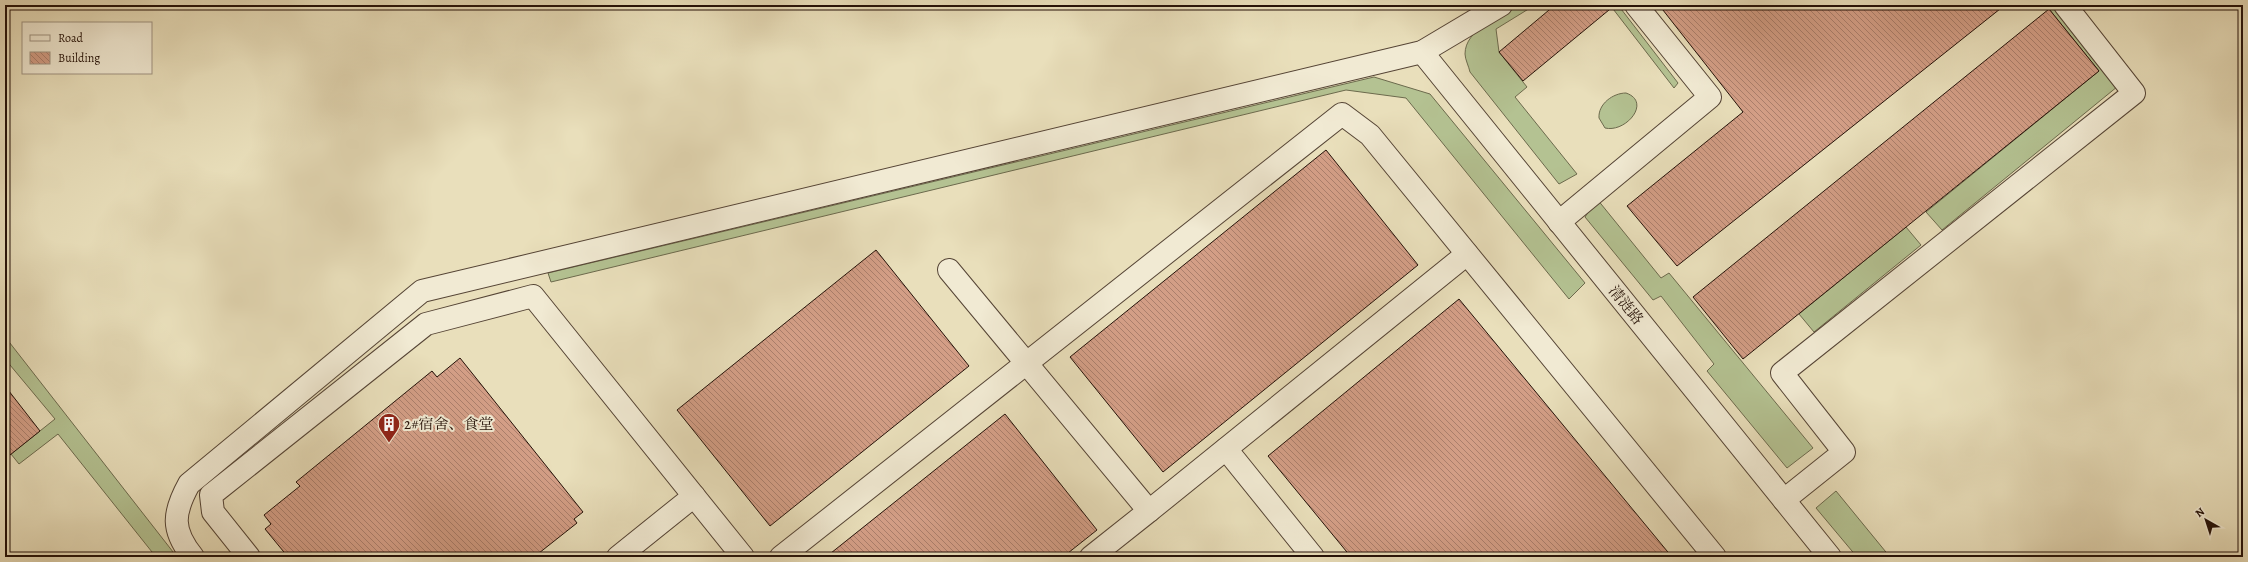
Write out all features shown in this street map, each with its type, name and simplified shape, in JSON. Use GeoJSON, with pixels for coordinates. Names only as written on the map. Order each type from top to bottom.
{"type":"FeatureCollection","features":[{"type":"Feature","properties":{"kind":"street"},"geometry":{"type":"LineString","coordinates":[[193,557],[186,548],[176,527],[180,501],[190,484],[422,291],[1422,52],[1501,5]]}},
{"type":"Feature","properties":{"kind":"street"},"geometry":{"type":"LineString","coordinates":[[1559,222],[1710,97],[1636,5]]}},
{"type":"Feature","properties":{"kind":"street"},"geometry":{"type":"LineString","coordinates":[[1784,500],[1844,452],[1782,373],[2134,93],[2065,5]]}},
{"type":"Feature","properties":{"kind":"street","name":"清涟路"},"geometry":{"type":"LineString","coordinates":[[1422,52],[1830,557]]}},
{"type":"Feature","properties":{"kind":"street"},"geometry":{"type":"LineString","coordinates":[[781,557],[1342,114],[1370,134],[1716,557]]}},
{"type":"Feature","properties":{"kind":"street"},"geometry":{"type":"LineString","coordinates":[[1091,557],[1467,254]]}},
{"type":"Feature","properties":{"kind":"street"},"geometry":{"type":"LineString","coordinates":[[949,270],[1149,511]]}},
{"type":"Feature","properties":{"kind":"street"},"geometry":{"type":"LineString","coordinates":[[249,557],[213,512],[211,495],[426,324],[533,296],[743,557]]}},
{"type":"Feature","properties":{"kind":"street"},"geometry":{"type":"LineString","coordinates":[[1226,449],[1313,557]]}},
{"type":"Feature","properties":{"kind":"street"},"geometry":{"type":"LineString","coordinates":[[618,557],[694,496]]}},
{"type":"Feature","properties":{"kind":"green space"},"geometry":{"type":"Polygon","coordinates":[[[1519,5],[1535,5],[1496,29],[1499,52],[1527,87],[1515,97],[1577,174],[1559,184],[1470,72],[1465,54],[1471,37],[1477,30],[1519,5]]]}},
{"type":"Feature","properties":{"kind":"green space"},"geometry":{"type":"Polygon","coordinates":[[[1610,5],[1618,5],[1678,83],[1674,88],[1610,5]]]}},
{"type":"Feature","properties":{"kind":"green space"},"geometry":{"type":"Polygon","coordinates":[[[2054,5],[2060,5],[2123,82],[1942,230],[1926,212],[2099,71],[2049,9],[2054,5]]]}},
{"type":"Feature","properties":{"kind":"green space"},"geometry":{"type":"Polygon","coordinates":[[[1374,77],[1430,94],[1585,283],[1569,299],[1406,98],[1346,90],[551,282],[548,273],[1374,77]]]}},
{"type":"Feature","properties":{"kind":"green space"},"geometry":{"type":"Polygon","coordinates":[[[1626,93],[1633,97],[1637,103],[1633,116],[1621,126],[1605,128],[1599,118],[1601,108],[1611,97],[1626,93]]]}},
{"type":"Feature","properties":{"kind":"green space"},"geometry":{"type":"Polygon","coordinates":[[[1597,199],[1661,278],[1669,273],[1813,448],[1787,468],[1707,371],[1714,364],[1661,296],[1653,300],[1585,217],[1597,199]]]}},
{"type":"Feature","properties":{"kind":"green space"},"geometry":{"type":"Polygon","coordinates":[[[1906,227],[1921,245],[1814,332],[1799,314],[1906,227]]]}},
{"type":"Feature","properties":{"kind":"green space"},"geometry":{"type":"Polygon","coordinates":[[[6,338],[177,557],[156,557],[58,434],[19,464],[11,454],[55,419],[5,359],[6,338]]]}},
{"type":"Feature","properties":{"kind":"green space"},"geometry":{"type":"Polygon","coordinates":[[[1836,491],[1890,557],[1857,557],[1816,508],[1836,491]]]}},
{"type":"Feature","properties":{"kind":"building"},"geometry":{"type":"Polygon","coordinates":[[[1555,5],[1615,5],[1523,81],[1499,52],[1555,5]]]}},
{"type":"Feature","properties":{"kind":"building"},"geometry":{"type":"Polygon","coordinates":[[[1659,5],[2005,5],[1677,266],[1627,206],[1743,112],[1659,5]]]}},
{"type":"Feature","properties":{"kind":"building"},"geometry":{"type":"Polygon","coordinates":[[[2049,9],[2099,71],[1743,359],[1693,297],[2049,9]]]}},
{"type":"Feature","properties":{"kind":"building"},"geometry":{"type":"Polygon","coordinates":[[[1326,150],[1418,265],[1163,472],[1070,357],[1326,150]]]}},
{"type":"Feature","properties":{"kind":"building"},"geometry":{"type":"Polygon","coordinates":[[[876,250],[969,366],[770,526],[677,410],[876,250]]]}},
{"type":"Feature","properties":{"kind":"building"},"geometry":{"type":"Polygon","coordinates":[[[1459,299],[1672,557],[1351,557],[1268,456],[1459,299]]]}},
{"type":"Feature","properties":{"kind":"building"},"geometry":{"type":"Polygon","coordinates":[[[460,358],[583,512],[574,519],[577,523],[534,557],[288,557],[265,529],[271,524],[264,515],[300,486],[296,482],[432,371],[437,377],[460,358]]]}},
{"type":"Feature","properties":{"kind":"building"},"geometry":{"type":"Polygon","coordinates":[[[5,386],[40,431],[5,459],[5,386]]]}},
{"type":"Feature","properties":{"kind":"building"},"geometry":{"type":"Polygon","coordinates":[[[1005,414],[1097,530],[1063,557],[826,557],[1005,414]]]}},
{"type":"Feature","properties":{"kind":"place","name":"2#宿舍、食堂"},"geometry":{"type":"Point","coordinates":[389,444]}}]}
